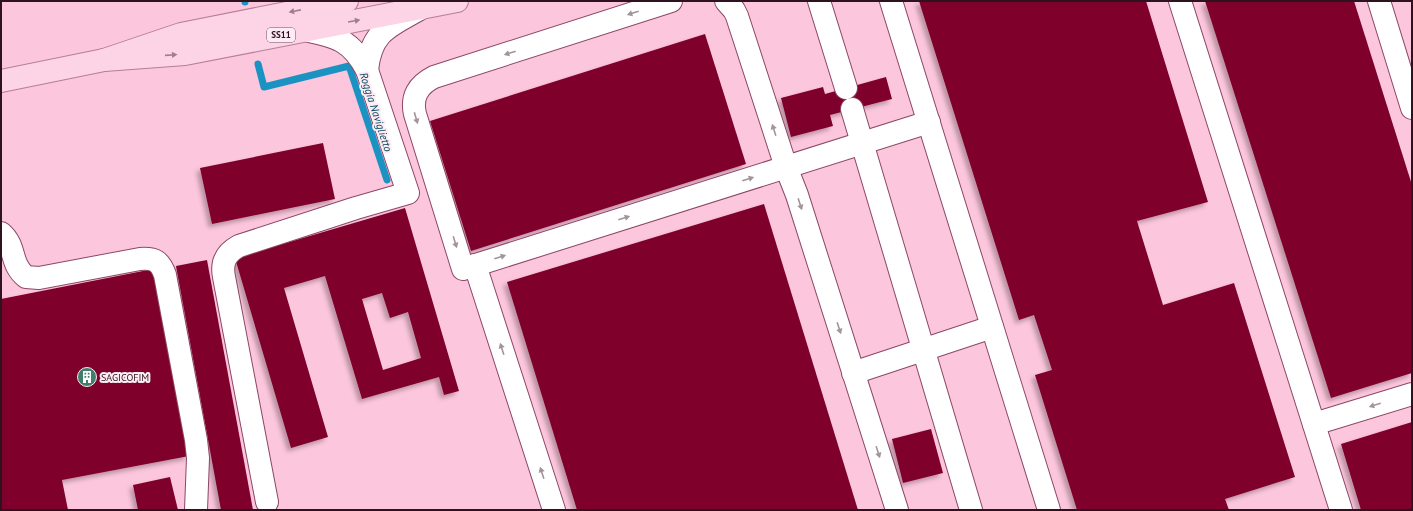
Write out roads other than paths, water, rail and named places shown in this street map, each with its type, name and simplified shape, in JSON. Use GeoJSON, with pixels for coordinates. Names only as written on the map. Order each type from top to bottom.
{"type":"FeatureCollection","features":[{"type":"Feature","properties":{"kind":"main road","name":"SS11"},"geometry":{"type":"LineString","coordinates":[[1,81],[104,60],[181,34],[347,1]]}},
{"type":"Feature","properties":{"kind":"main road","name":"SS11"},"geometry":{"type":"LineString","coordinates":[[104,60],[185,54],[457,1]]}},
{"type":"Feature","properties":{"kind":"lane"},"geometry":{"type":"LineString","coordinates":[[671,1],[434,77],[421,86],[413,101],[414,114],[463,269],[928,122]]}},
{"type":"Feature","properties":{"kind":"lane"},"geometry":{"type":"LineString","coordinates":[[726,1],[737,16],[786,167],[797,195],[897,510]]}},
{"type":"Feature","properties":{"kind":"lane"},"geometry":{"type":"LineString","coordinates":[[819,1],[846,88]]}},
{"type":"Feature","properties":{"kind":"lane"},"geometry":{"type":"LineString","coordinates":[[891,1],[1049,510]]}},
{"type":"Feature","properties":{"kind":"lane"},"geometry":{"type":"LineString","coordinates":[[1180,1],[1342,510]]}},
{"type":"Feature","properties":{"kind":"lane"},"geometry":{"type":"LineString","coordinates":[[1379,1],[1412,108]]}},
{"type":"Feature","properties":{"kind":"lane"},"geometry":{"type":"LineString","coordinates":[[367,70],[368,56],[372,45],[382,33],[396,22],[421,9]]}},
{"type":"Feature","properties":{"kind":"lane"},"geometry":{"type":"LineString","coordinates":[[268,502],[224,277],[223,263],[231,250],[239,246],[356,208],[408,193],[367,70],[362,60],[352,48],[343,42],[330,36],[305,30]]}},
{"type":"Feature","properties":{"kind":"lane"},"geometry":{"type":"LineString","coordinates":[[852,109],[971,510]]}},
{"type":"Feature","properties":{"kind":"lane"},"geometry":{"type":"LineString","coordinates":[[1,234],[5,237],[11,248],[16,267],[26,277],[39,278],[140,259],[156,260],[161,265],[165,275],[196,440],[198,458],[196,510]]}},
{"type":"Feature","properties":{"kind":"lane"},"geometry":{"type":"LineString","coordinates":[[475,265],[554,510]]}},
{"type":"Feature","properties":{"kind":"lane"},"geometry":{"type":"LineString","coordinates":[[853,373],[992,327]]}},
{"type":"Feature","properties":{"kind":"lane"},"geometry":{"type":"LineString","coordinates":[[1314,424],[1412,394]]}},
{"type":"Feature","properties":{"kind":"waterway","name":"Roggia Naviglietto"},"geometry":{"type":"LineString","coordinates":[[258,64],[264,87],[349,66],[387,180]]}},
{"type":"Feature","properties":{"kind":"place","name":"SAGICOFIM"},"geometry":{"type":"Point","coordinates":[87,377]}}]}
